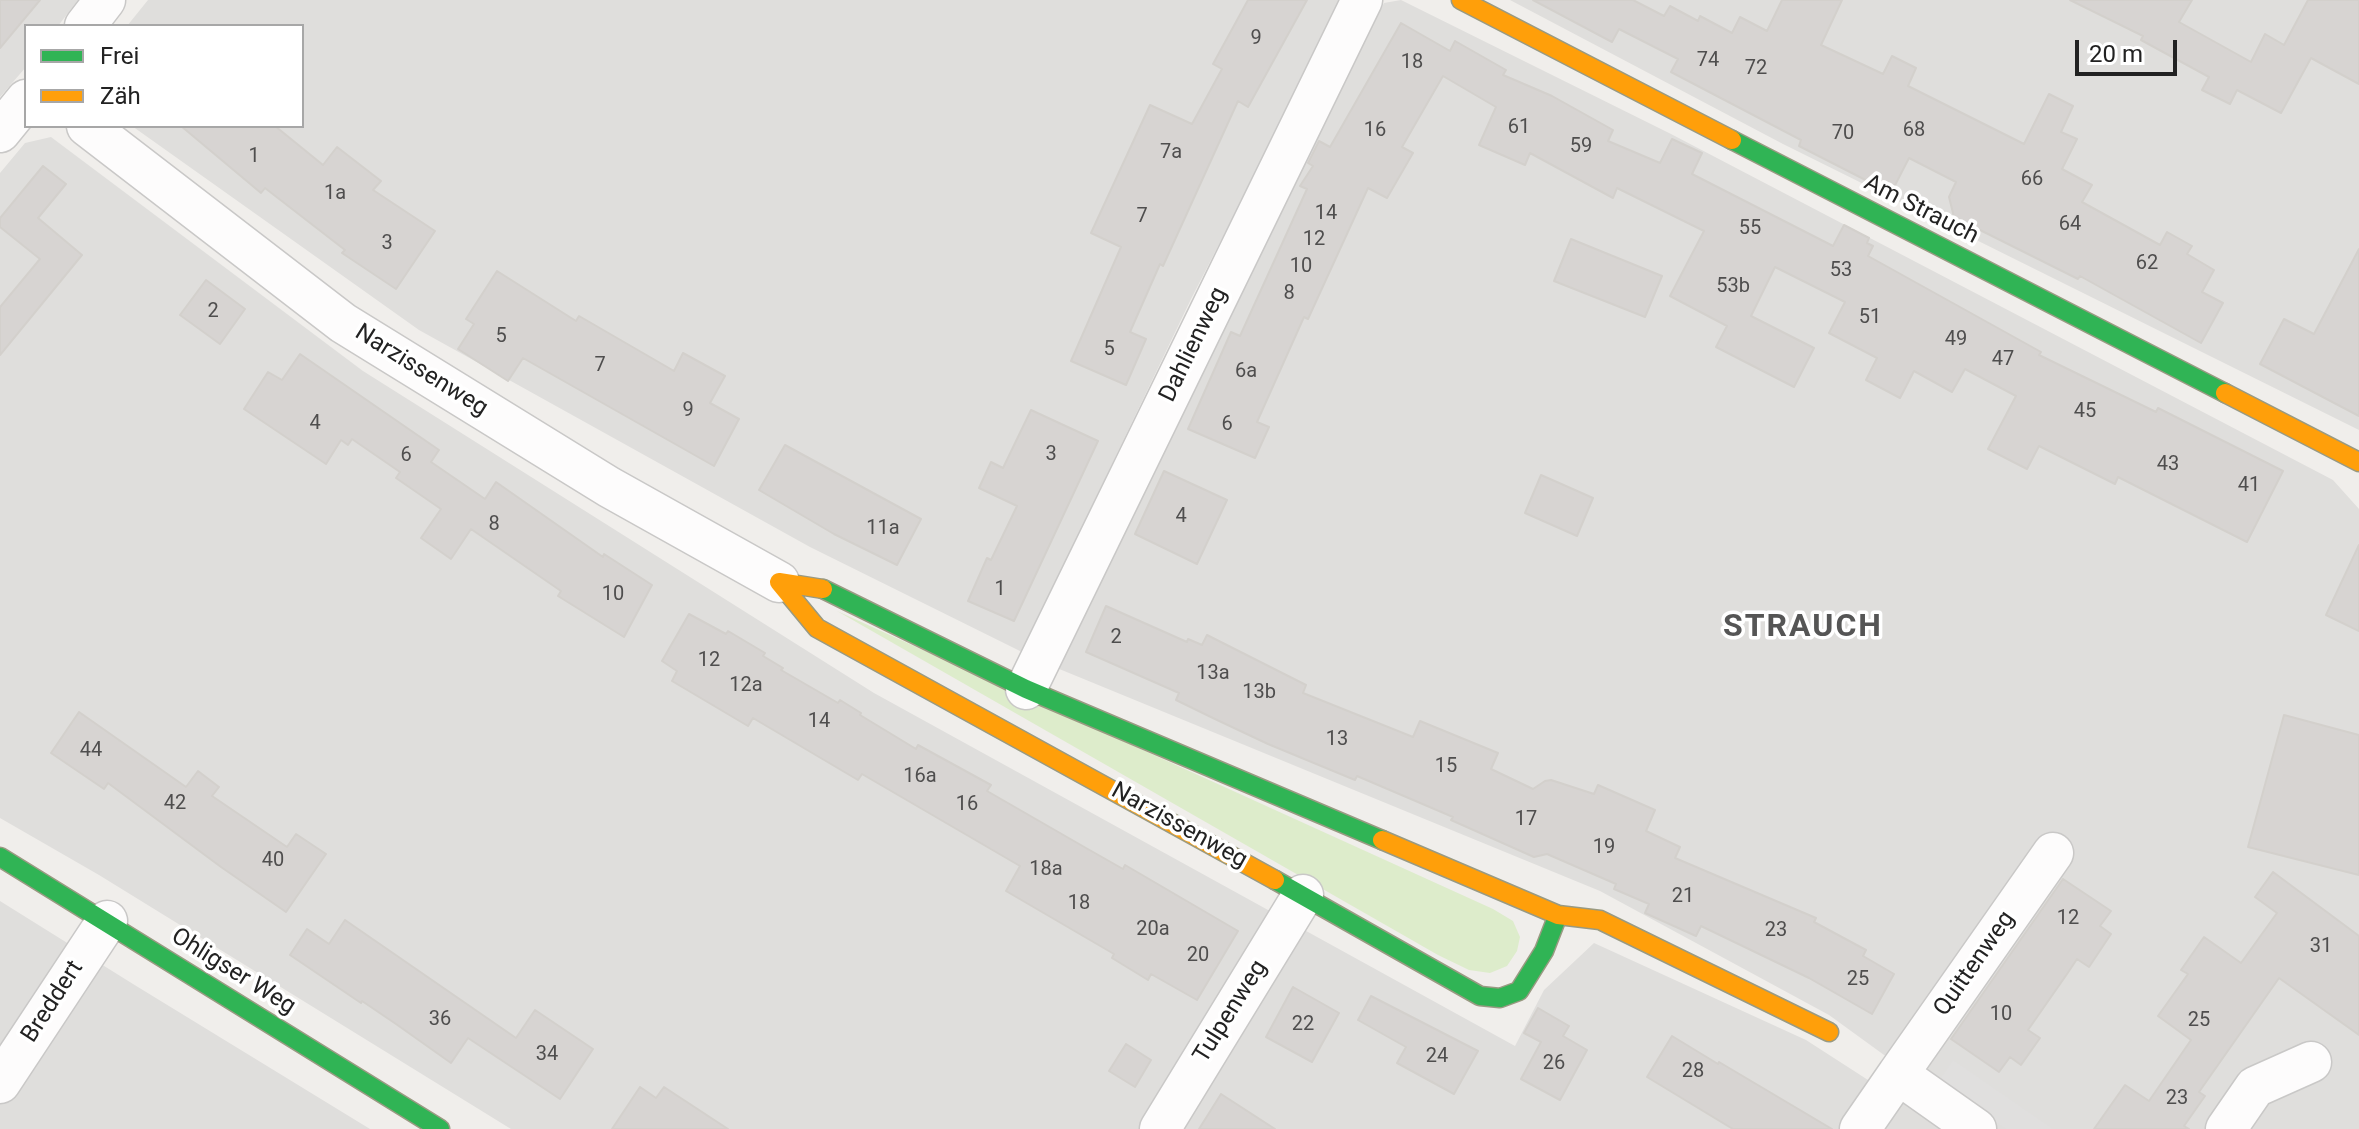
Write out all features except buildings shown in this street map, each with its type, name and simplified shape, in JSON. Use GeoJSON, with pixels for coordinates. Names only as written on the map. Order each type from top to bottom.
{"type":"FeatureCollection","features":[{"type":"Feature","properties":{"kind":"street"},"geometry":{"type":"LineString","coordinates":[[87,24],[105,0]]}},
{"type":"Feature","properties":{"kind":"street","name":"Dahlienweg"},"geometry":{"type":"LineString","coordinates":[[1026,689],[1362,0]]}},
{"type":"Feature","properties":{"kind":"street","name":"Am Strauch"},"geometry":{"type":"LineString","coordinates":[[1461,0],[2359,462]]}},
{"type":"Feature","properties":{"kind":"street"},"geometry":{"type":"LineString","coordinates":[[0,132],[24,102]]}},
{"type":"Feature","properties":{"kind":"street","name":"Narzissenweg"},"geometry":{"type":"LineString","coordinates":[[90,128],[343,323],[609,487],[779,582],[817,628],[1303,895],[1480,996],[1500,998],[1519,991],[1544,951],[1558,915]]}},
{"type":"Feature","properties":{"kind":"street","name":"Narzissenweg"},"geometry":{"type":"LineString","coordinates":[[779,582],[817,586],[1026,689],[1558,915],[1600,920],[1829,1032]]}},
{"type":"Feature","properties":{"kind":"street","name":"Quittenweg"},"geometry":{"type":"LineString","coordinates":[[1860,1129],[2053,853]]}},
{"type":"Feature","properties":{"kind":"street","name":"Ohligser Weg"},"geometry":{"type":"LineString","coordinates":[[0,857],[440,1129]]}},
{"type":"Feature","properties":{"kind":"street","name":"Tulpenweg"},"geometry":{"type":"LineString","coordinates":[[1160,1129],[1303,895]]}},
{"type":"Feature","properties":{"kind":"street","name":"Breddert"},"geometry":{"type":"LineString","coordinates":[[0,1083],[107,921]]}},
{"type":"Feature","properties":{"kind":"street"},"geometry":{"type":"LineString","coordinates":[[2226,1129],[2255,1087],[2311,1062]]}},
{"type":"Feature","properties":{"kind":"street"},"geometry":{"type":"LineString","coordinates":[[1898,1074],[1976,1129]]}},
{"type":"Feature","properties":{"kind":"shaded area"},"geometry":{"type":"Polygon","coordinates":[[[0,0],[78,0],[60,24],[24,24],[24,69],[0,97],[0,0]]]}},
{"type":"Feature","properties":{"kind":"shaded area"},"geometry":{"type":"Polygon","coordinates":[[[148,0],[1341,0],[1341,6],[1191,299],[1022,652],[810,547],[419,330],[135,128],[304,128],[304,24],[129,24],[148,0]]]}},
{"type":"Feature","properties":{"kind":"shaded area"},"geometry":{"type":"Polygon","coordinates":[[[1401,0],[1671,134],[2333,480],[2359,509],[2359,1129],[1986,1129],[1829,1015],[1600,891],[1052,666],[1106,548],[1384,3],[1401,0]]]}},
{"type":"Feature","properties":{"kind":"shaded area"},"geometry":{"type":"Polygon","coordinates":[[[1510,0],[2359,0],[2359,430],[1783,144],[1510,0]]]}},
{"type":"Feature","properties":{"kind":"shaded area"},"geometry":{"type":"Polygon","coordinates":[[[51,137],[363,371],[874,693],[1515,1046],[1544,990],[1594,943],[1806,1040],[1944,1129],[511,1129],[99,875],[0,818],[0,173],[25,143],[51,137]]]}},
{"type":"Feature","properties":{"kind":"shaded area"},"geometry":{"type":"Polygon","coordinates":[[[0,901],[133,984],[370,1129],[0,1129],[0,901]]]}},
{"type":"Feature","properties":{"kind":"shaded area"},"geometry":{"type":"Polygon","coordinates":[[[1953,1060],[2053,1129],[2006,1129],[1938,1082],[1953,1060]]]}},
{"type":"Feature","properties":{"kind":"green space"},"geometry":{"type":"Polygon","coordinates":[[[837,611],[1493,909],[1513,921],[1520,937],[1517,951],[1507,966],[1490,973],[1469,970],[1438,955],[837,611]]]}},
{"type":"Feature","properties":{"kind":"traffic: fast"},"geometry":{"type":"LineString","coordinates":[[1732,140],[2225,393]]}},
{"type":"Feature","properties":{"kind":"traffic: fast"},"geometry":{"type":"LineString","coordinates":[[823,589],[1026,689],[1382,840]]}},
{"type":"Feature","properties":{"kind":"traffic: fast"},"geometry":{"type":"LineString","coordinates":[[0,857],[440,1129]]}},
{"type":"Feature","properties":{"kind":"traffic: fast"},"geometry":{"type":"LineString","coordinates":[[1275,880],[1480,996],[1500,998],[1519,991],[1544,951],[1558,915]]}},
{"type":"Feature","properties":{"kind":"traffic: slow"},"geometry":{"type":"LineString","coordinates":[[1461,0],[1732,140]]}},
{"type":"Feature","properties":{"kind":"traffic: slow"},"geometry":{"type":"LineString","coordinates":[[2225,393],[2359,462]]}},
{"type":"Feature","properties":{"kind":"traffic: slow"},"geometry":{"type":"LineString","coordinates":[[823,589],[779,582],[817,628],[1275,880]]}},
{"type":"Feature","properties":{"kind":"traffic: slow"},"geometry":{"type":"LineString","coordinates":[[1382,840],[1558,915],[1600,920],[1829,1032]]}},
{"type":"Feature","properties":{"kind":"district","name":"STRAUCH"},"geometry":{"type":"Point","coordinates":[1803,628]}}]}
